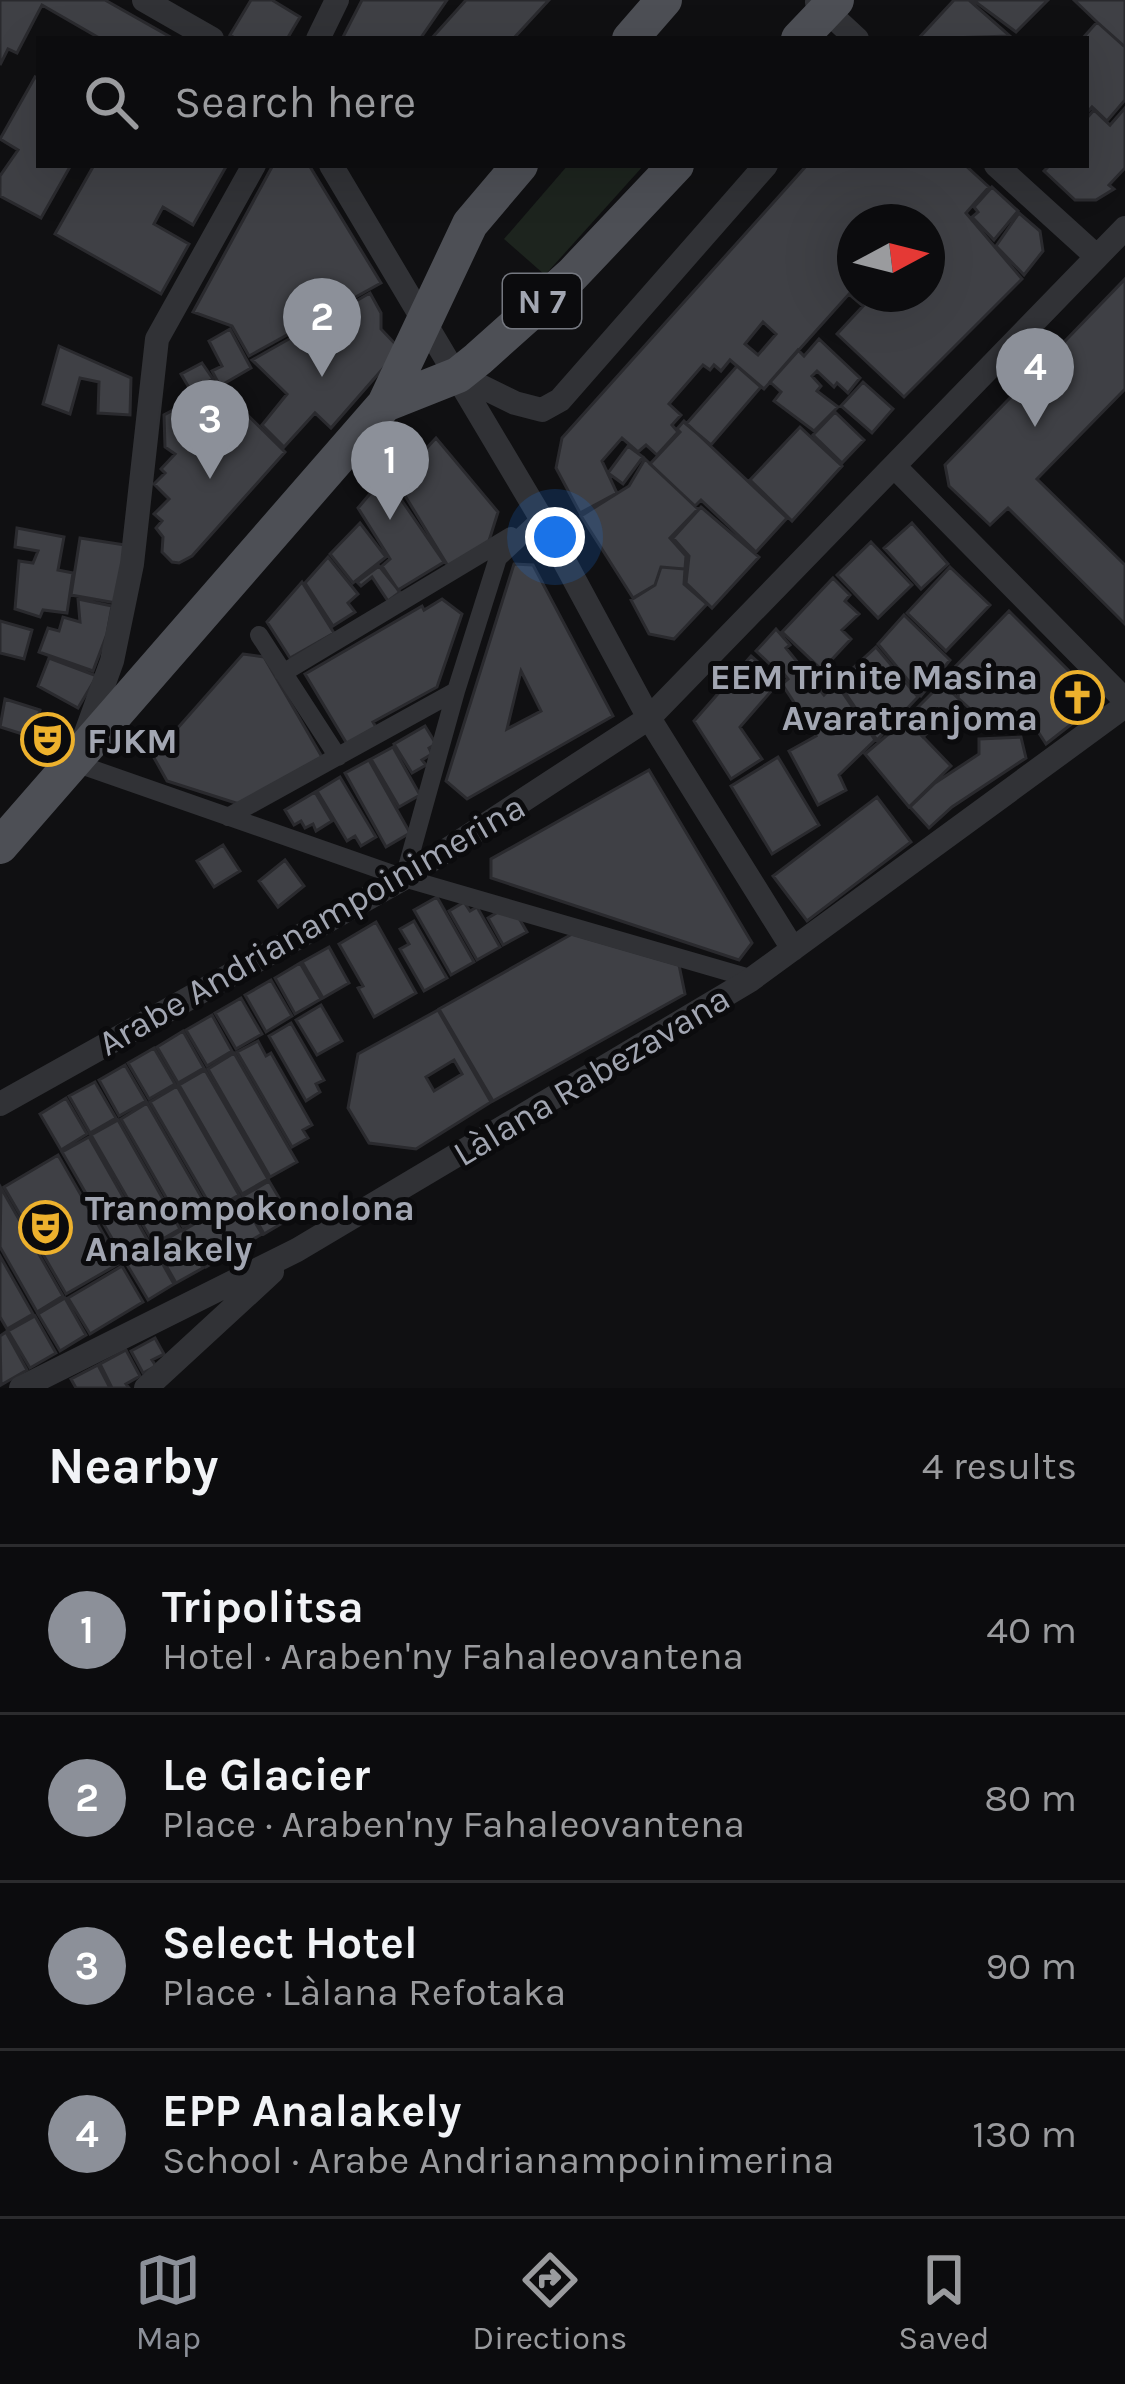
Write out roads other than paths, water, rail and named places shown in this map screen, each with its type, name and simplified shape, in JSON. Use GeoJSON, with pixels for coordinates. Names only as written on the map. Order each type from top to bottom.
{"type":"FeatureCollection","features":[{"type":"Feature","properties":{"kind":"main road"},"geometry":{"type":"LineString","coordinates":[[633,36],[664,0]]}},
{"type":"Feature","properties":{"kind":"main road"},"geometry":{"type":"LineString","coordinates":[[801,36],[826,3]]}},
{"type":"Feature","properties":{"kind":"main road","name":"N 7"},"geometry":{"type":"LineString","coordinates":[[0,846],[386,404],[470,224],[517,168]]}},
{"type":"Feature","properties":{"kind":"main road","name":"N 7"},"geometry":{"type":"LineString","coordinates":[[386,404],[458,375],[572,275],[673,168]]}},
{"type":"Feature","properties":{"kind":"street"},"geometry":{"type":"LineString","coordinates":[[144,0],[207,36]]}},
{"type":"Feature","properties":{"kind":"street"},"geometry":{"type":"LineString","coordinates":[[319,36],[337,0]]}},
{"type":"Feature","properties":{"kind":"street"},"geometry":{"type":"LineString","coordinates":[[826,3],[854,36]]}},
{"type":"Feature","properties":{"kind":"street"},"geometry":{"type":"LineString","coordinates":[[252,168],[157,339],[132,564],[112,661],[75,763],[404,878],[753,979]]}},
{"type":"Feature","properties":{"kind":"street"},"geometry":{"type":"LineString","coordinates":[[333,168],[541,518],[649,718],[793,950]]}},
{"type":"Feature","properties":{"kind":"street"},"geometry":{"type":"LineString","coordinates":[[458,375],[515,403],[542,410],[560,400],[763,168]]}},
{"type":"Feature","properties":{"kind":"street"},"geometry":{"type":"LineString","coordinates":[[999,168],[1096,256]]}},
{"type":"Feature","properties":{"kind":"street","name":"Arabe Andrianampoinimerina"},"geometry":{"type":"LineString","coordinates":[[0,1104],[404,878],[649,718],[1125,228]]}},
{"type":"Feature","properties":{"kind":"street"},"geometry":{"type":"LineString","coordinates":[[894,466],[1125,703]]}},
{"type":"Feature","properties":{"kind":"street"},"geometry":{"type":"LineString","coordinates":[[283,673],[541,518]]}},
{"type":"Feature","properties":{"kind":"street"},"geometry":{"type":"LineString","coordinates":[[404,878],[498,558],[541,518]]}},
{"type":"Feature","properties":{"kind":"street"},"geometry":{"type":"LineString","coordinates":[[259,635],[338,757]]}},
{"type":"Feature","properties":{"kind":"street"},"geometry":{"type":"LineString","coordinates":[[228,817],[456,691]]}},
{"type":"Feature","properties":{"kind":"street","name":"Làlana Rabezavana"},"geometry":{"type":"LineString","coordinates":[[21,1388],[297,1250],[753,979],[1125,703]]}},
{"type":"Feature","properties":{"kind":"street"},"geometry":{"type":"LineString","coordinates":[[146,1388],[297,1250]]}},
{"type":"Feature","properties":{"kind":"place","name":"Le Glacier"},"geometry":{"type":"Point","coordinates":[322,377]}},
{"type":"Feature","properties":{"kind":"place","name":"EPP Analakely"},"geometry":{"type":"Point","coordinates":[1035,427]}},
{"type":"Feature","properties":{"kind":"place","name":"Select Hotel"},"geometry":{"type":"Point","coordinates":[210,479]}},
{"type":"Feature","properties":{"kind":"place","name":"Tripolitsa"},"geometry":{"type":"Point","coordinates":[390,520]}},
{"type":"Feature","properties":{"kind":"place","name":"EEM Trinite Masina Avaratranjoma"},"geometry":{"type":"Point","coordinates":[1077,697]}},
{"type":"Feature","properties":{"kind":"place","name":"FJKM"},"geometry":{"type":"Point","coordinates":[48,740]}},
{"type":"Feature","properties":{"kind":"place","name":"Tranompokonolona Analakely"},"geometry":{"type":"Point","coordinates":[46,1228]}}]}
